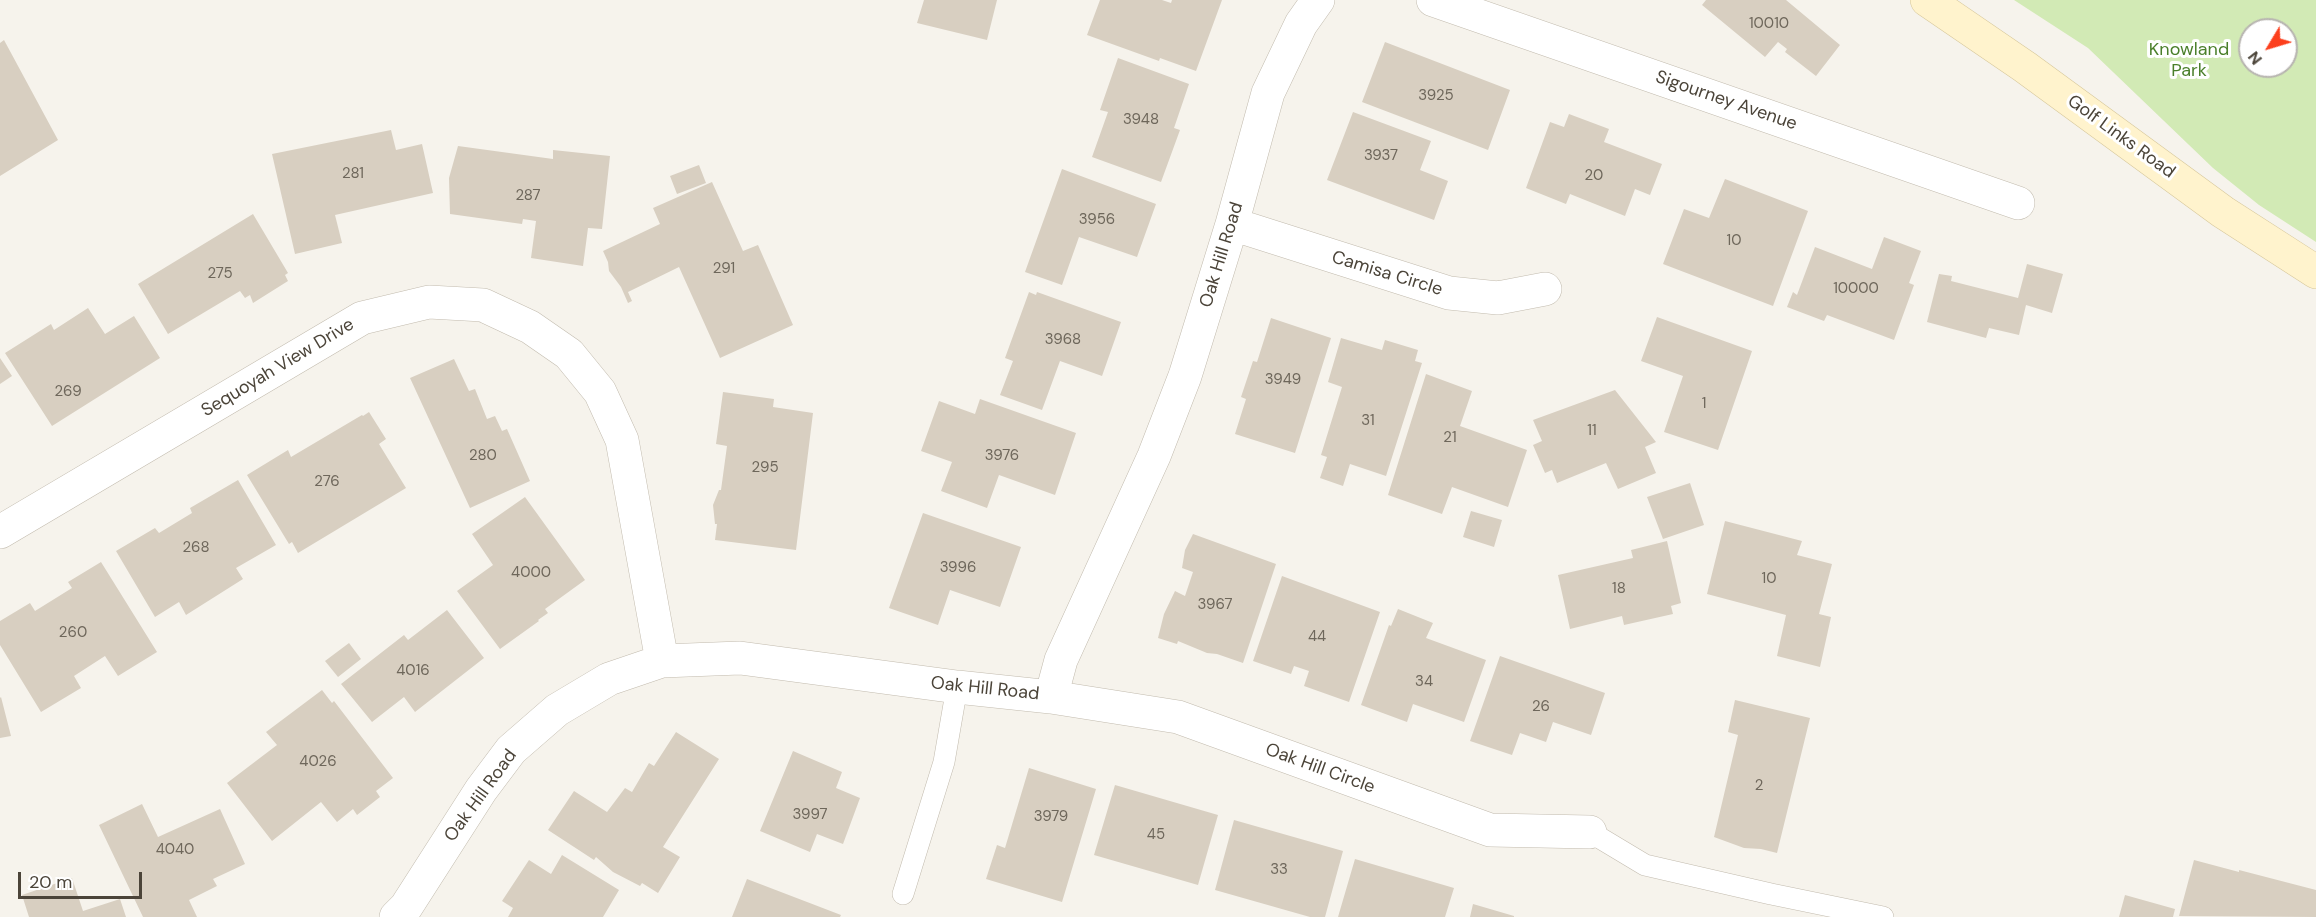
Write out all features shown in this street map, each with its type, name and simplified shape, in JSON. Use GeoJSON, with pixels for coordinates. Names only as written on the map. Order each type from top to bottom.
{"type":"FeatureCollection","features":[{"type":"Feature","properties":{"kind":"main road","name":"Golf Links Road"},"geometry":{"type":"LineString","coordinates":[[1927,0],[2025,67],[2223,212],[2316,272]]}},
{"type":"Feature","properties":{"kind":"street","name":"Oak Hill Road"},"geometry":{"type":"LineString","coordinates":[[396,917],[406,907],[481,790],[511,750],[558,710],[600,684],[662,661],[740,658],[957,687],[1051,696],[1061,660],[1154,456],[1185,376],[1232,224],[1268,93],[1301,24],[1318,0]]}},
{"type":"Feature","properties":{"kind":"street","name":"Sigourney Avenue"},"geometry":{"type":"LineString","coordinates":[[1433,0],[2018,203]]}},
{"type":"Feature","properties":{"kind":"street","name":"Camisa Circle"},"geometry":{"type":"LineString","coordinates":[[1232,224],[1449,293],[1498,298],[1545,289]]}},
{"type":"Feature","properties":{"kind":"street","name":"Sequoyah View Drive"},"geometry":{"type":"LineString","coordinates":[[0,532],[362,318],[429,302],[483,305],[530,327],[569,354],[600,392],[622,440],[662,661]]}},
{"type":"Feature","properties":{"kind":"street","name":"Oak Hill Circle"},"geometry":{"type":"LineString","coordinates":[[1051,696],[1178,717],[1490,830],[1590,832]]}},
{"type":"Feature","properties":{"kind":"lane"},"geometry":{"type":"LineString","coordinates":[[903,894],[944,762],[957,687]]}},
{"type":"Feature","properties":{"kind":"lane"},"geometry":{"type":"LineString","coordinates":[[1590,832],[1645,865],[1883,917]]}},
{"type":"Feature","properties":{"kind":"green space","name":"Knowland Park"},"geometry":{"type":"Polygon","coordinates":[[[2014,0],[2316,0],[2316,242],[2259,205],[2213,168],[2088,48],[2014,0]]]}},
{"type":"Feature","properties":{"kind":"building"},"geometry":{"type":"Polygon","coordinates":[[[924,0],[997,0],[987,40],[917,23],[924,0]]]}},
{"type":"Feature","properties":{"kind":"building"},"geometry":{"type":"Polygon","coordinates":[[[1100,0],[1162,0],[1171,3],[1172,0],[1222,0],[1196,71],[1160,58],[1159,61],[1087,35],[1100,0]]]}},
{"type":"Feature","properties":{"kind":"building"},"geometry":{"type":"Polygon","coordinates":[[[1706,0],[1786,0],[1840,45],[1816,76],[1785,52],[1787,49],[1778,42],[1765,57],[1702,5],[1706,0]]]}},
{"type":"Feature","properties":{"kind":"building"},"geometry":{"type":"Polygon","coordinates":[[[4,40],[58,140],[0,176],[0,43],[4,40]]]}},
{"type":"Feature","properties":{"kind":"building"},"geometry":{"type":"Polygon","coordinates":[[[1385,42],[1510,90],[1488,150],[1362,102],[1385,42]]]}},
{"type":"Feature","properties":{"kind":"building"},"geometry":{"type":"Polygon","coordinates":[[[1118,58],[1189,84],[1174,128],[1180,130],[1161,182],[1092,157],[1108,112],[1100,110],[1118,58]]]}},
{"type":"Feature","properties":{"kind":"building"},"geometry":{"type":"Polygon","coordinates":[[[1353,112],[1431,141],[1420,170],[1448,181],[1434,220],[1327,180],[1353,112]]]}},
{"type":"Feature","properties":{"kind":"building"},"geometry":{"type":"Polygon","coordinates":[[[1569,114],[1609,129],[1604,142],[1662,164],[1650,195],[1635,189],[1625,216],[1570,194],[1566,204],[1526,188],[1550,122],[1564,127],[1569,114]]]}},
{"type":"Feature","properties":{"kind":"building"},"geometry":{"type":"Polygon","coordinates":[[[391,130],[396,150],[422,144],[433,193],[335,215],[342,243],[295,254],[272,154],[391,130]]]}},
{"type":"Feature","properties":{"kind":"building"},"geometry":{"type":"Polygon","coordinates":[[[458,146],[553,159],[553,150],[610,156],[602,229],[588,228],[583,266],[531,258],[536,221],[523,219],[522,224],[450,214],[449,178],[458,146]]]}},
{"type":"Feature","properties":{"kind":"building"},"geometry":{"type":"Polygon","coordinates":[[[699,165],[706,183],[677,194],[670,176],[699,165]]]}},
{"type":"Feature","properties":{"kind":"building"},"geometry":{"type":"Polygon","coordinates":[[[1062,169],[1156,204],[1137,257],[1079,237],[1062,285],[1025,272],[1062,169]]]}},
{"type":"Feature","properties":{"kind":"building"},"geometry":{"type":"Polygon","coordinates":[[[1725,179],[1808,211],[1773,306],[1663,264],[1684,209],[1709,218],[1725,179]]]}},
{"type":"Feature","properties":{"kind":"building"},"geometry":{"type":"Polygon","coordinates":[[[712,182],[743,251],[758,245],[793,325],[720,358],[679,267],[628,292],[632,301],[628,303],[621,287],[609,271],[603,251],[660,224],[653,208],[712,182]]]}},
{"type":"Feature","properties":{"kind":"building"},"geometry":{"type":"Polygon","coordinates":[[[253,214],[288,273],[285,275],[288,281],[253,303],[250,295],[245,298],[240,291],[168,334],[138,284],[253,214]]]}},
{"type":"Feature","properties":{"kind":"building"},"geometry":{"type":"Polygon","coordinates":[[[1884,237],[1921,251],[1909,283],[1914,285],[1894,340],[1827,315],[1824,321],[1787,307],[1793,292],[1797,295],[1815,247],[1872,269],[1884,237]]]}},
{"type":"Feature","properties":{"kind":"building"},"geometry":{"type":"Polygon","coordinates":[[[2027,264],[2063,274],[2052,313],[2026,305],[2019,335],[1989,328],[1986,338],[1927,322],[1939,274],[1952,276],[1951,281],[2018,298],[2027,264]]]}},
{"type":"Feature","properties":{"kind":"building"},"geometry":{"type":"Polygon","coordinates":[[[1029,292],[1036,295],[1037,292],[1121,322],[1102,376],[1060,361],[1042,410],[1000,395],[1013,361],[1005,358],[1029,292]]]}},
{"type":"Feature","properties":{"kind":"building"},"geometry":{"type":"Polygon","coordinates":[[[88,308],[105,334],[134,316],[160,358],[52,426],[5,353],[51,324],[54,330],[88,308]]]}},
{"type":"Feature","properties":{"kind":"building"},"geometry":{"type":"Polygon","coordinates":[[[1657,317],[1752,351],[1718,450],[1664,432],[1683,376],[1641,361],[1657,317]]]}},
{"type":"Feature","properties":{"kind":"building"},"geometry":{"type":"Polygon","coordinates":[[[1271,318],[1331,338],[1295,453],[1235,434],[1246,399],[1241,397],[1253,361],[1257,362],[1271,318]]]}},
{"type":"Feature","properties":{"kind":"building"},"geometry":{"type":"Polygon","coordinates":[[[1341,338],[1382,350],[1385,340],[1418,350],[1415,361],[1422,363],[1386,476],[1350,464],[1343,486],[1320,478],[1327,457],[1321,455],[1342,387],[1328,382],[1341,338]]]}},
{"type":"Feature","properties":{"kind":"building"},"geometry":{"type":"Polygon","coordinates":[[[0,358],[12,376],[0,384],[0,358]]]}},
{"type":"Feature","properties":{"kind":"building"},"geometry":{"type":"Polygon","coordinates":[[[454,359],[469,391],[475,389],[487,419],[495,416],[502,431],[507,429],[530,481],[470,508],[410,378],[454,359]]]}},
{"type":"Feature","properties":{"kind":"building"},"geometry":{"type":"Polygon","coordinates":[[[1426,374],[1472,391],[1460,426],[1527,450],[1508,507],[1452,487],[1442,514],[1388,495],[1426,374]]]}},
{"type":"Feature","properties":{"kind":"building"},"geometry":{"type":"Polygon","coordinates":[[[1615,390],[1656,442],[1645,447],[1656,473],[1618,489],[1606,463],[1557,483],[1552,470],[1545,473],[1533,445],[1542,441],[1533,420],[1615,390]]]}},
{"type":"Feature","properties":{"kind":"building"},"geometry":{"type":"Polygon","coordinates":[[[723,392],[774,399],[773,407],[813,413],[796,550],[715,540],[717,524],[715,524],[713,505],[721,490],[727,446],[716,444],[723,392]]]}},
{"type":"Feature","properties":{"kind":"building"},"geometry":{"type":"Polygon","coordinates":[[[980,399],[1076,433],[1055,495],[999,475],[987,508],[941,491],[952,462],[921,451],[939,401],[975,414],[980,399]]]}},
{"type":"Feature","properties":{"kind":"building"},"geometry":{"type":"Polygon","coordinates":[[[369,412],[386,439],[379,444],[406,488],[298,553],[292,542],[289,544],[247,475],[288,450],[291,457],[369,412]]]}},
{"type":"Feature","properties":{"kind":"building"},"geometry":{"type":"Polygon","coordinates":[[[238,480],[276,545],[236,568],[243,579],[186,615],[179,602],[155,617],[116,551],[155,528],[159,533],[192,513],[190,508],[238,480]]]}},
{"type":"Feature","properties":{"kind":"building"},"geometry":{"type":"Polygon","coordinates":[[[1690,483],[1704,525],[1663,539],[1647,497],[1690,483]]]}},
{"type":"Feature","properties":{"kind":"building"},"geometry":{"type":"Polygon","coordinates":[[[525,497],[585,580],[545,609],[548,613],[539,621],[500,649],[457,591],[493,565],[472,534],[525,497]]]}},
{"type":"Feature","properties":{"kind":"building"},"geometry":{"type":"Polygon","coordinates":[[[1471,511],[1502,520],[1494,547],[1463,537],[1471,511]]]}},
{"type":"Feature","properties":{"kind":"building"},"geometry":{"type":"Polygon","coordinates":[[[923,513],[1021,547],[1000,607],[950,590],[938,625],[889,608],[923,513]]]}},
{"type":"Feature","properties":{"kind":"building"},"geometry":{"type":"Polygon","coordinates":[[[1725,521],[1802,541],[1797,555],[1832,564],[1819,614],[1831,617],[1820,667],[1777,656],[1786,615],[1707,594],[1725,521]]]}},
{"type":"Feature","properties":{"kind":"building"},"geometry":{"type":"Polygon","coordinates":[[[1193,534],[1276,564],[1243,663],[1207,653],[1178,641],[1177,644],[1158,638],[1164,614],[1175,591],[1185,596],[1193,572],[1182,568],[1185,550],[1193,534]]]}},
{"type":"Feature","properties":{"kind":"building"},"geometry":{"type":"Polygon","coordinates":[[[1667,541],[1681,603],[1671,606],[1673,614],[1624,625],[1622,616],[1570,629],[1558,575],[1633,558],[1631,550],[1667,541]]]}},
{"type":"Feature","properties":{"kind":"building"},"geometry":{"type":"Polygon","coordinates":[[[101,562],[157,652],[118,676],[105,656],[74,676],[81,688],[41,712],[0,645],[0,621],[30,603],[35,611],[72,588],[68,582],[101,562]]]}},
{"type":"Feature","properties":{"kind":"building"},"geometry":{"type":"Polygon","coordinates":[[[1282,576],[1380,612],[1349,702],[1304,686],[1309,671],[1294,666],[1291,674],[1253,661],[1282,576]]]}},
{"type":"Feature","properties":{"kind":"building"},"geometry":{"type":"Polygon","coordinates":[[[1398,609],[1433,623],[1426,638],[1486,660],[1464,722],[1413,704],[1407,722],[1361,705],[1389,625],[1391,626],[1398,609]]]}},
{"type":"Feature","properties":{"kind":"building"},"geometry":{"type":"Polygon","coordinates":[[[447,610],[484,658],[415,712],[404,697],[372,722],[341,684],[404,635],[408,640],[447,610]]]}},
{"type":"Feature","properties":{"kind":"building"},"geometry":{"type":"Polygon","coordinates":[[[349,643],[361,659],[338,677],[325,661],[349,643]]]}},
{"type":"Feature","properties":{"kind":"building"},"geometry":{"type":"Polygon","coordinates":[[[1500,656],[1605,693],[1591,735],[1553,722],[1546,742],[1520,733],[1512,755],[1470,741],[1500,656]]]}},
{"type":"Feature","properties":{"kind":"building"},"geometry":{"type":"Polygon","coordinates":[[[322,690],[332,703],[334,701],[393,778],[376,791],[380,797],[357,815],[353,809],[337,822],[321,802],[272,841],[227,783],[277,745],[266,732],[322,690]]]}},
{"type":"Feature","properties":{"kind":"building"},"geometry":{"type":"Polygon","coordinates":[[[0,698],[11,736],[0,738],[0,698]]]}},
{"type":"Feature","properties":{"kind":"building"},"geometry":{"type":"Polygon","coordinates":[[[1735,700],[1810,718],[1777,853],[1744,848],[1714,837],[1738,735],[1728,732],[1735,700]]]}},
{"type":"Feature","properties":{"kind":"building"},"geometry":{"type":"Polygon","coordinates":[[[676,732],[719,759],[663,847],[680,857],[658,893],[642,883],[640,886],[613,872],[596,857],[594,860],[548,830],[574,791],[607,812],[625,788],[632,792],[649,763],[654,766],[676,732]]]}},
{"type":"Feature","properties":{"kind":"building"},"geometry":{"type":"Polygon","coordinates":[[[793,751],[842,772],[836,788],[860,798],[843,844],[817,834],[810,852],[760,831],[793,751]]]}},
{"type":"Feature","properties":{"kind":"building"},"geometry":{"type":"Polygon","coordinates":[[[1029,768],[1096,789],[1062,902],[986,879],[997,845],[1005,848],[1029,768]]]}},
{"type":"Feature","properties":{"kind":"building"},"geometry":{"type":"Polygon","coordinates":[[[1115,785],[1218,815],[1198,885],[1094,855],[1115,785]]]}},
{"type":"Feature","properties":{"kind":"building"},"geometry":{"type":"Polygon","coordinates":[[[142,804],[158,837],[220,809],[245,864],[213,879],[217,886],[189,900],[197,917],[143,917],[99,825],[142,804]]]}},
{"type":"Feature","properties":{"kind":"building"},"geometry":{"type":"Polygon","coordinates":[[[1234,820],[1343,851],[1325,917],[1310,917],[1215,890],[1234,820]]]}},
{"type":"Feature","properties":{"kind":"building"},"geometry":{"type":"Polygon","coordinates":[[[562,855],[619,890],[603,917],[508,917],[513,908],[502,901],[529,860],[551,874],[562,855]]]}},
{"type":"Feature","properties":{"kind":"building"},"geometry":{"type":"Polygon","coordinates":[[[1355,859],[1454,888],[1445,917],[1338,917],[1355,859]]]}},
{"type":"Feature","properties":{"kind":"building"},"geometry":{"type":"Polygon","coordinates":[[[2194,860],[2316,890],[2316,917],[2179,916],[2194,860]]]}},
{"type":"Feature","properties":{"kind":"building"},"geometry":{"type":"Polygon","coordinates":[[[72,878],[83,911],[120,899],[126,917],[29,917],[22,895],[72,878]]]}},
{"type":"Feature","properties":{"kind":"building"},"geometry":{"type":"Polygon","coordinates":[[[747,879],[841,915],[840,917],[732,917],[747,879]]]}},
{"type":"Feature","properties":{"kind":"building"},"geometry":{"type":"Polygon","coordinates":[[[2125,895],[2175,909],[2173,917],[2119,917],[2125,895]]]}},
{"type":"Feature","properties":{"kind":"building"},"geometry":{"type":"Polygon","coordinates":[[[1473,904],[1514,916],[1514,917],[1470,917],[1473,904]]]}}]}
